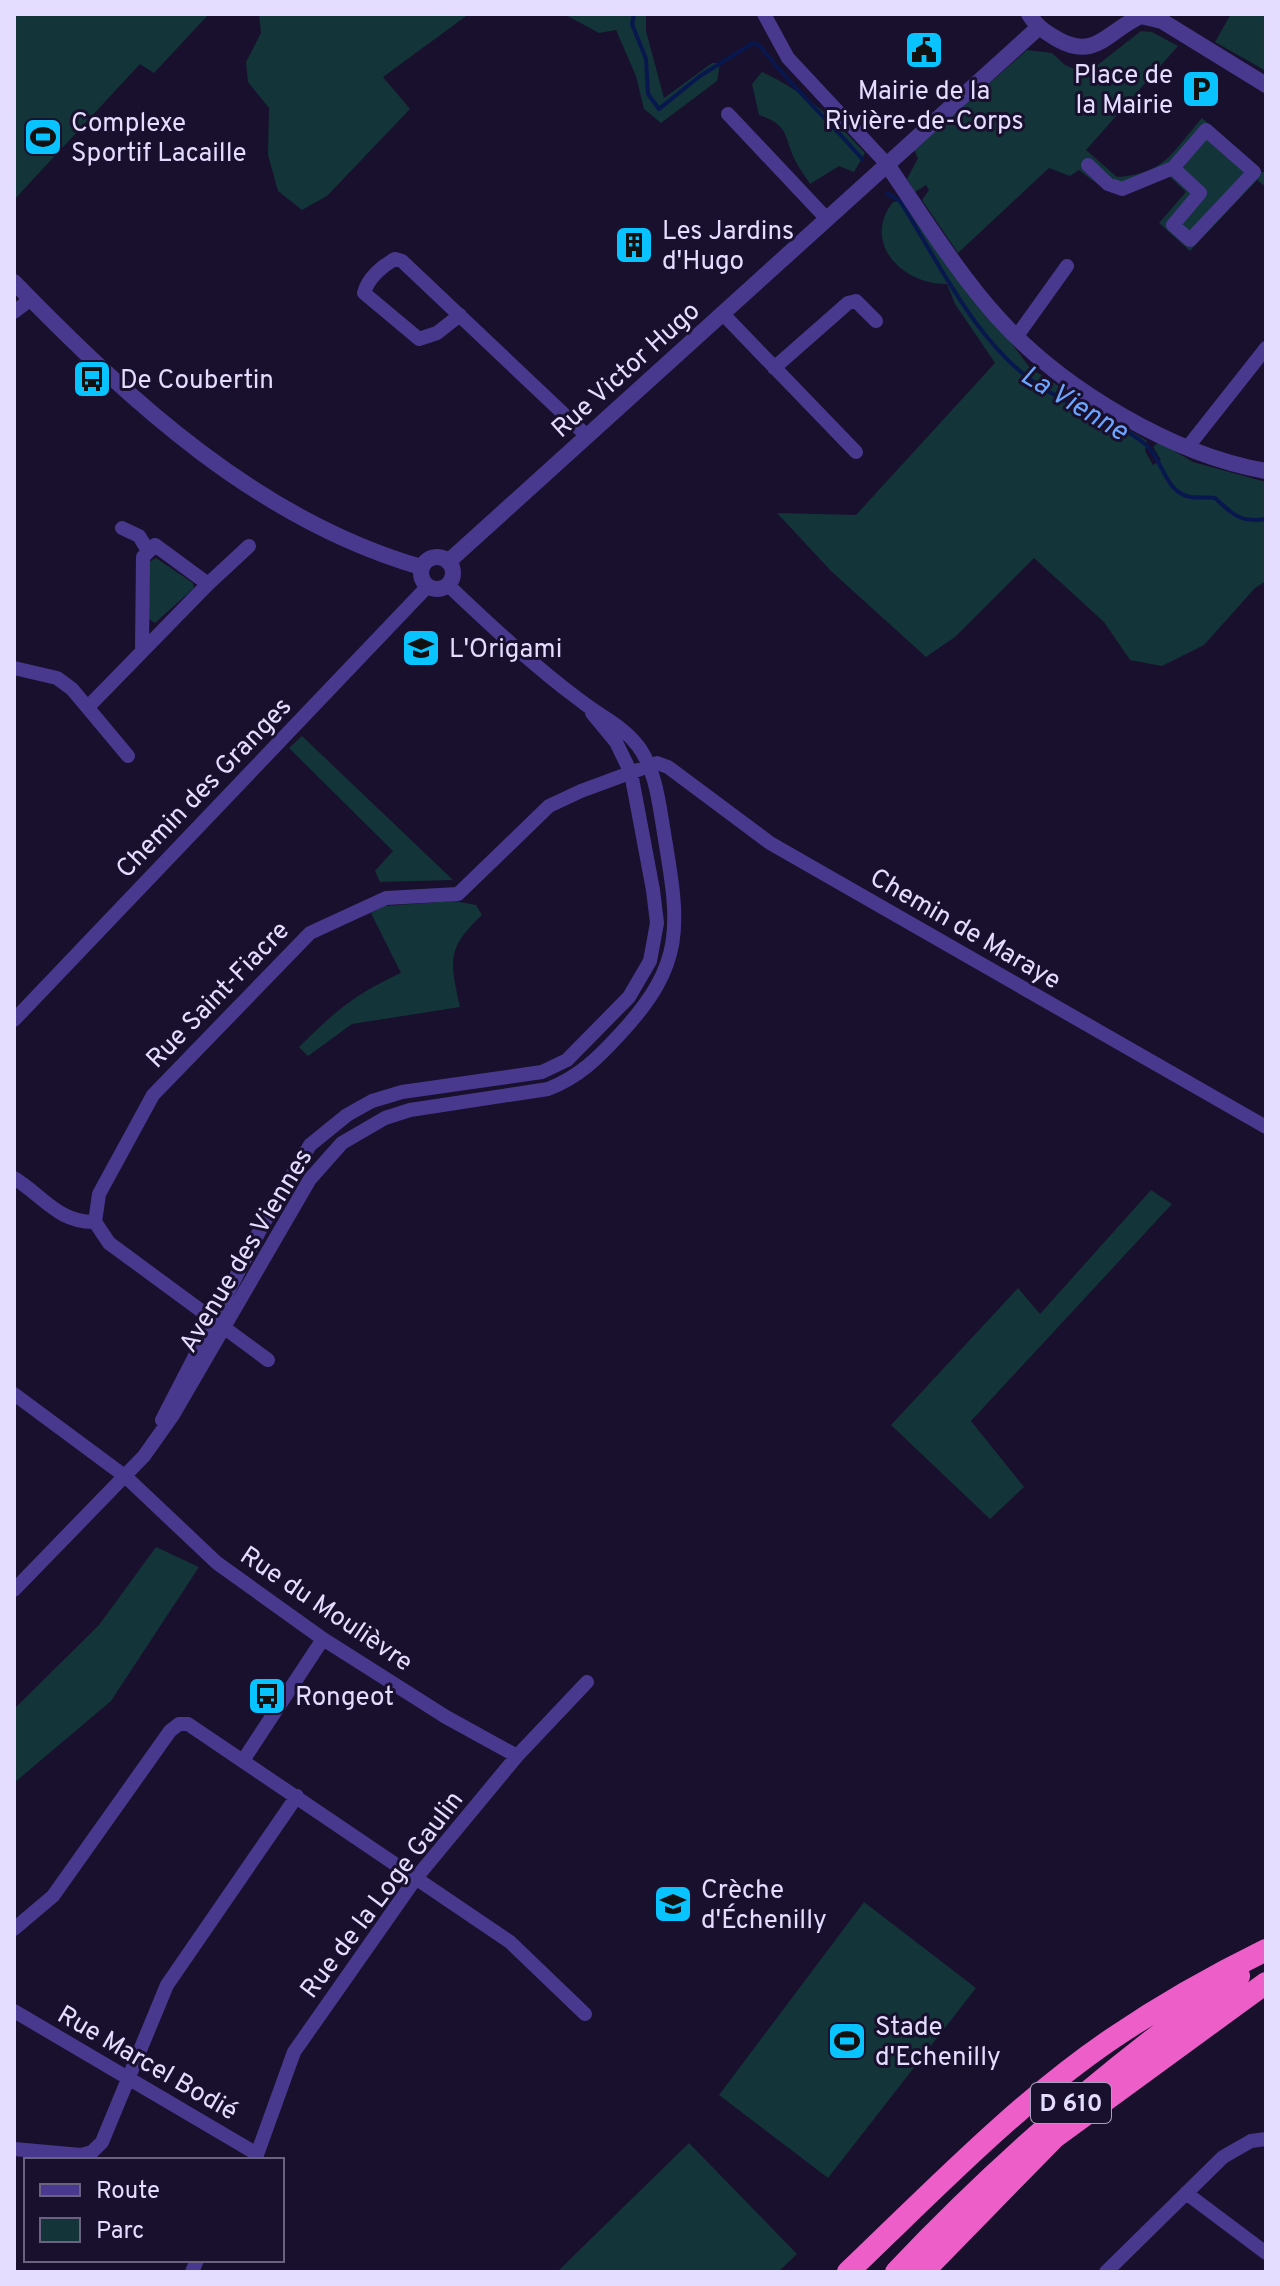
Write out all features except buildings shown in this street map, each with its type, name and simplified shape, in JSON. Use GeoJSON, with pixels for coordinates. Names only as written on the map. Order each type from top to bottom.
{"type":"FeatureCollection","features":[{"type":"Feature","properties":{"kind":"highway"},"geometry":{"type":"LineString","coordinates":[[848,2272],[994,2133],[1071,2069],[1200,1983],[1266,1950]]}},
{"type":"Feature","properties":{"kind":"highway","name":"D 610"},"geometry":{"type":"LineString","coordinates":[[896,2272],[1036,2133],[1144,2043],[1266,1958]]}},
{"type":"Feature","properties":{"kind":"highway","name":"D 610"},"geometry":{"type":"LineString","coordinates":[[923,2272],[1055,2137],[1266,1983]]}},
{"type":"Feature","properties":{"kind":"highway"},"geometry":{"type":"LineString","coordinates":[[939,2272],[997,2196]]}},
{"type":"Feature","properties":{"kind":"street"},"geometry":{"type":"LineString","coordinates":[[764,14],[788,58],[886,163],[999,319],[1017,336],[1080,387],[1187,448],[1266,471]]}},
{"type":"Feature","properties":{"kind":"street"},"geometry":{"type":"LineString","coordinates":[[1033,21],[1074,48],[1082,49],[1141,16],[1162,21],[1266,85]]}},
{"type":"Feature","properties":{"kind":"street","name":"Rue Victor Hugo"},"geometry":{"type":"LineString","coordinates":[[448,562],[886,163],[1033,21]]}},
{"type":"Feature","properties":{"kind":"street"},"geometry":{"type":"LineString","coordinates":[[728,114],[826,218]]}},
{"type":"Feature","properties":{"kind":"street"},"geometry":{"type":"LineString","coordinates":[[1088,165],[1116,189],[1157,177],[1173,168],[1206,130],[1254,172],[1190,240],[1173,225],[1200,193]]}},
{"type":"Feature","properties":{"kind":"street"},"geometry":{"type":"LineString","coordinates":[[1173,168],[1219,208]]}},
{"type":"Feature","properties":{"kind":"street"},"geometry":{"type":"LineString","coordinates":[[460,315],[437,333],[419,339],[364,293],[366,284],[395,259],[460,315],[587,436]]}},
{"type":"Feature","properties":{"kind":"street"},"geometry":{"type":"LineString","coordinates":[[1017,336],[1067,266]]}},
{"type":"Feature","properties":{"kind":"street"},"geometry":{"type":"LineString","coordinates":[[14,282],[73,345],[126,392],[256,491],[291,515],[332,535],[421,567]]}},
{"type":"Feature","properties":{"kind":"street"},"geometry":{"type":"LineString","coordinates":[[14,312],[31,299]]}},
{"type":"Feature","properties":{"kind":"street"},"geometry":{"type":"LineString","coordinates":[[774,368],[848,303],[856,301],[876,321]]}},
{"type":"Feature","properties":{"kind":"street"},"geometry":{"type":"LineString","coordinates":[[722,313],[856,452]]}},
{"type":"Feature","properties":{"kind":"street"},"geometry":{"type":"LineString","coordinates":[[1187,448],[1266,348]]}},
{"type":"Feature","properties":{"kind":"street"},"geometry":{"type":"LineString","coordinates":[[122,528],[139,536],[147,549]]}},
{"type":"Feature","properties":{"kind":"street"},"geometry":{"type":"LineString","coordinates":[[142,651],[140,603],[143,557],[147,549],[155,545],[208,584]]}},
{"type":"Feature","properties":{"kind":"street"},"geometry":{"type":"LineString","coordinates":[[88,707],[249,546]]}},
{"type":"Feature","properties":{"kind":"street"},"geometry":{"type":"LineString","coordinates":[[430,558],[448,562],[453,574],[448,585],[437,590],[427,587],[420,574],[421,567],[430,558]]}},
{"type":"Feature","properties":{"kind":"street","name":"Avenue des Viennes"},"geometry":{"type":"LineString","coordinates":[[220,1323],[292,1172],[310,1145],[347,1115],[372,1101],[402,1092],[542,1072],[567,1060],[629,997],[650,961],[657,923],[631,773],[616,742],[584,704],[448,585]]}},
{"type":"Feature","properties":{"kind":"street","name":"Chemin des Granges"},"geometry":{"type":"LineString","coordinates":[[14,1020],[427,587]]}},
{"type":"Feature","properties":{"kind":"street"},"geometry":{"type":"LineString","coordinates":[[14,668],[57,678],[72,689],[128,756]]}},
{"type":"Feature","properties":{"kind":"street","name":"Avenue des Viennes"},"geometry":{"type":"LineString","coordinates":[[14,1590],[126,1477],[156,1436],[164,1412],[310,1179],[342,1143],[385,1118],[410,1110],[548,1089],[567,1082],[600,1055],[651,999],[666,972],[676,923],[659,804],[649,765],[623,728],[584,704]]}},
{"type":"Feature","properties":{"kind":"street","name":"Chemin de Maraye"},"geometry":{"type":"LineString","coordinates":[[649,765],[657,763],[668,767],[770,843],[1266,1127]]}},
{"type":"Feature","properties":{"kind":"street","name":"Rue Saint-Fiacre"},"geometry":{"type":"LineString","coordinates":[[95,1222],[99,1194],[153,1095],[310,933],[386,898],[458,894],[549,806],[649,765]]}},
{"type":"Feature","properties":{"kind":"street"},"geometry":{"type":"LineString","coordinates":[[14,1178],[72,1221],[95,1222],[109,1243],[268,1360]]}},
{"type":"Feature","properties":{"kind":"street","name":"Rue du Moulièvre"},"geometry":{"type":"LineString","coordinates":[[14,1394],[126,1477],[217,1563],[323,1639],[446,1717],[517,1756]]}},
{"type":"Feature","properties":{"kind":"street"},"geometry":{"type":"LineString","coordinates":[[244,1759],[323,1639]]}},
{"type":"Feature","properties":{"kind":"street","name":"Rue de la Loge Gaulin"},"geometry":{"type":"LineString","coordinates":[[256,2157],[294,2052],[416,1878],[517,1756],[587,1682]]}},
{"type":"Feature","properties":{"kind":"street"},"geometry":{"type":"LineString","coordinates":[[14,1929],[53,1896],[179,1724],[188,1724],[244,1759],[510,1942],[585,2014]]}},
{"type":"Feature","properties":{"kind":"street"},"geometry":{"type":"LineString","coordinates":[[14,2149],[68,2156],[92,2152],[102,2142],[167,1985],[297,1796]]}},
{"type":"Feature","properties":{"kind":"street","name":"Rue Marcel Bodié"},"geometry":{"type":"LineString","coordinates":[[14,2011],[127,2076],[256,2157]]}},
{"type":"Feature","properties":{"kind":"street"},"geometry":{"type":"LineString","coordinates":[[1106,2272],[1223,2157],[1251,2141],[1266,2139]]}},
{"type":"Feature","properties":{"kind":"street"},"geometry":{"type":"LineString","coordinates":[[1186,2193],[1266,2253]]}},
{"type":"Feature","properties":{"kind":"green space","name":"Complexe Sportif Lacaille"},"geometry":{"type":"Polygon","coordinates":[[[14,14],[209,14],[154,73],[140,64],[14,200],[14,14]]]}},
{"type":"Feature","properties":{"kind":"green space"},"geometry":{"type":"Polygon","coordinates":[[[259,14],[469,14],[383,77],[410,109],[327,196],[302,210],[278,191],[268,155],[269,108],[248,82],[246,62],[261,33],[259,14]]]}},
{"type":"Feature","properties":{"kind":"green space"},"geometry":{"type":"Polygon","coordinates":[[[564,14],[646,14],[646,31],[664,98],[712,63],[720,63],[717,81],[661,123],[644,109],[636,76],[616,30],[599,33],[564,14]]]}},
{"type":"Feature","properties":{"kind":"green space"},"geometry":{"type":"Polygon","coordinates":[[[1231,14],[1266,14],[1266,71],[1215,42],[1231,14]]]}},
{"type":"Feature","properties":{"kind":"green space"},"geometry":{"type":"Polygon","coordinates":[[[1141,31],[1152,32],[1178,46],[1086,150],[1117,177],[1133,175],[1166,159],[1202,118],[1260,172],[1266,172],[1266,187],[1257,180],[1190,251],[1159,223],[1186,192],[1169,176],[1130,192],[1116,194],[1079,170],[1070,176],[1049,168],[958,253],[922,200],[929,190],[926,185],[915,192],[907,179],[918,158],[914,150],[1027,50],[1052,53],[1065,65],[1086,74],[1141,31]]]}},
{"type":"Feature","properties":{"kind":"green space"},"geometry":{"type":"Polygon","coordinates":[[[762,72],[818,107],[865,153],[854,172],[839,166],[810,184],[796,162],[785,133],[776,123],[759,115],[752,84],[762,72]]]}},
{"type":"Feature","properties":{"kind":"green space"},"geometry":{"type":"Polygon","coordinates":[[[900,201],[912,208],[1030,368],[1147,441],[1145,451],[1153,465],[1161,460],[1153,447],[1159,442],[1193,462],[1266,482],[1266,581],[1255,588],[1204,645],[1162,666],[1130,660],[1104,622],[1034,558],[955,637],[926,657],[831,571],[777,513],[856,515],[995,363],[955,304],[947,284],[916,277],[902,269],[884,246],[884,217],[893,202],[900,201]]]}},
{"type":"Feature","properties":{"kind":"green space"},"geometry":{"type":"Polygon","coordinates":[[[156,558],[193,583],[194,588],[155,623],[146,617],[147,563],[156,558]]]}},
{"type":"Feature","properties":{"kind":"green space"},"geometry":{"type":"Polygon","coordinates":[[[302,736],[453,880],[380,882],[375,871],[393,851],[289,748],[302,736]]]}},
{"type":"Feature","properties":{"kind":"green space"},"geometry":{"type":"Polygon","coordinates":[[[454,901],[476,905],[482,915],[462,937],[454,956],[454,978],[460,1007],[352,1024],[308,1056],[299,1047],[346,1005],[401,973],[371,913],[384,906],[454,901]]]}},
{"type":"Feature","properties":{"kind":"green space"},"geometry":{"type":"Polygon","coordinates":[[[1151,1190],[1172,1204],[971,1421],[1024,1487],[990,1519],[891,1425],[1018,1288],[1040,1314],[1151,1190]]]}},
{"type":"Feature","properties":{"kind":"green space"},"geometry":{"type":"Polygon","coordinates":[[[156,1547],[199,1567],[111,1701],[14,1783],[14,1709],[99,1625],[156,1547]]]}},
{"type":"Feature","properties":{"kind":"green space","name":"Stade d'Echenilly"},"geometry":{"type":"Polygon","coordinates":[[[864,1902],[976,1988],[828,2178],[719,2095],[864,1902]]]}},
{"type":"Feature","properties":{"kind":"green space"},"geometry":{"type":"Polygon","coordinates":[[[689,2143],[797,2254],[778,2272],[557,2272],[689,2143]]]}},
{"type":"Feature","properties":{"kind":"waterway","name":"La Vienne"},"geometry":{"type":"LineString","coordinates":[[584,14],[600,14]]}},
{"type":"Feature","properties":{"kind":"waterway","name":"La Vienne"},"geometry":{"type":"LineString","coordinates":[[634,14],[632,24],[646,59],[648,94],[659,109],[700,76],[753,43],[760,46],[862,159]]}},
{"type":"Feature","properties":{"kind":"waterway","name":"La Vienne"},"geometry":{"type":"LineString","coordinates":[[887,193],[900,201],[977,324],[1016,367],[1051,393],[1120,427],[1145,444],[1169,482],[1182,494],[1215,498],[1244,519],[1266,519]]}},
{"type":"Feature","properties":{"kind":"place","name":"Mairie de la Rivière-de-Corps"},"geometry":{"type":"Point","coordinates":[924,50]}},
{"type":"Feature","properties":{"kind":"place","name":"Place de la Mairie"},"geometry":{"type":"Point","coordinates":[1201,89]}},
{"type":"Feature","properties":{"kind":"place","name":"Complexe Sportif Lacaille"},"geometry":{"type":"Point","coordinates":[43,137]}},
{"type":"Feature","properties":{"kind":"place","name":"Les Jardins d'Hugo"},"geometry":{"type":"Point","coordinates":[634,245]}},
{"type":"Feature","properties":{"kind":"place","name":"De Coubertin"},"geometry":{"type":"Point","coordinates":[92,379]}},
{"type":"Feature","properties":{"kind":"place","name":"L'Origami"},"geometry":{"type":"Point","coordinates":[421,648]}},
{"type":"Feature","properties":{"kind":"place","name":"Rongeot"},"geometry":{"type":"Point","coordinates":[267,1696]}},
{"type":"Feature","properties":{"kind":"place","name":"Crèche d'Échenilly"},"geometry":{"type":"Point","coordinates":[673,1904]}},
{"type":"Feature","properties":{"kind":"place","name":"Stade d'Echenilly"},"geometry":{"type":"Point","coordinates":[847,2041]}}]}
